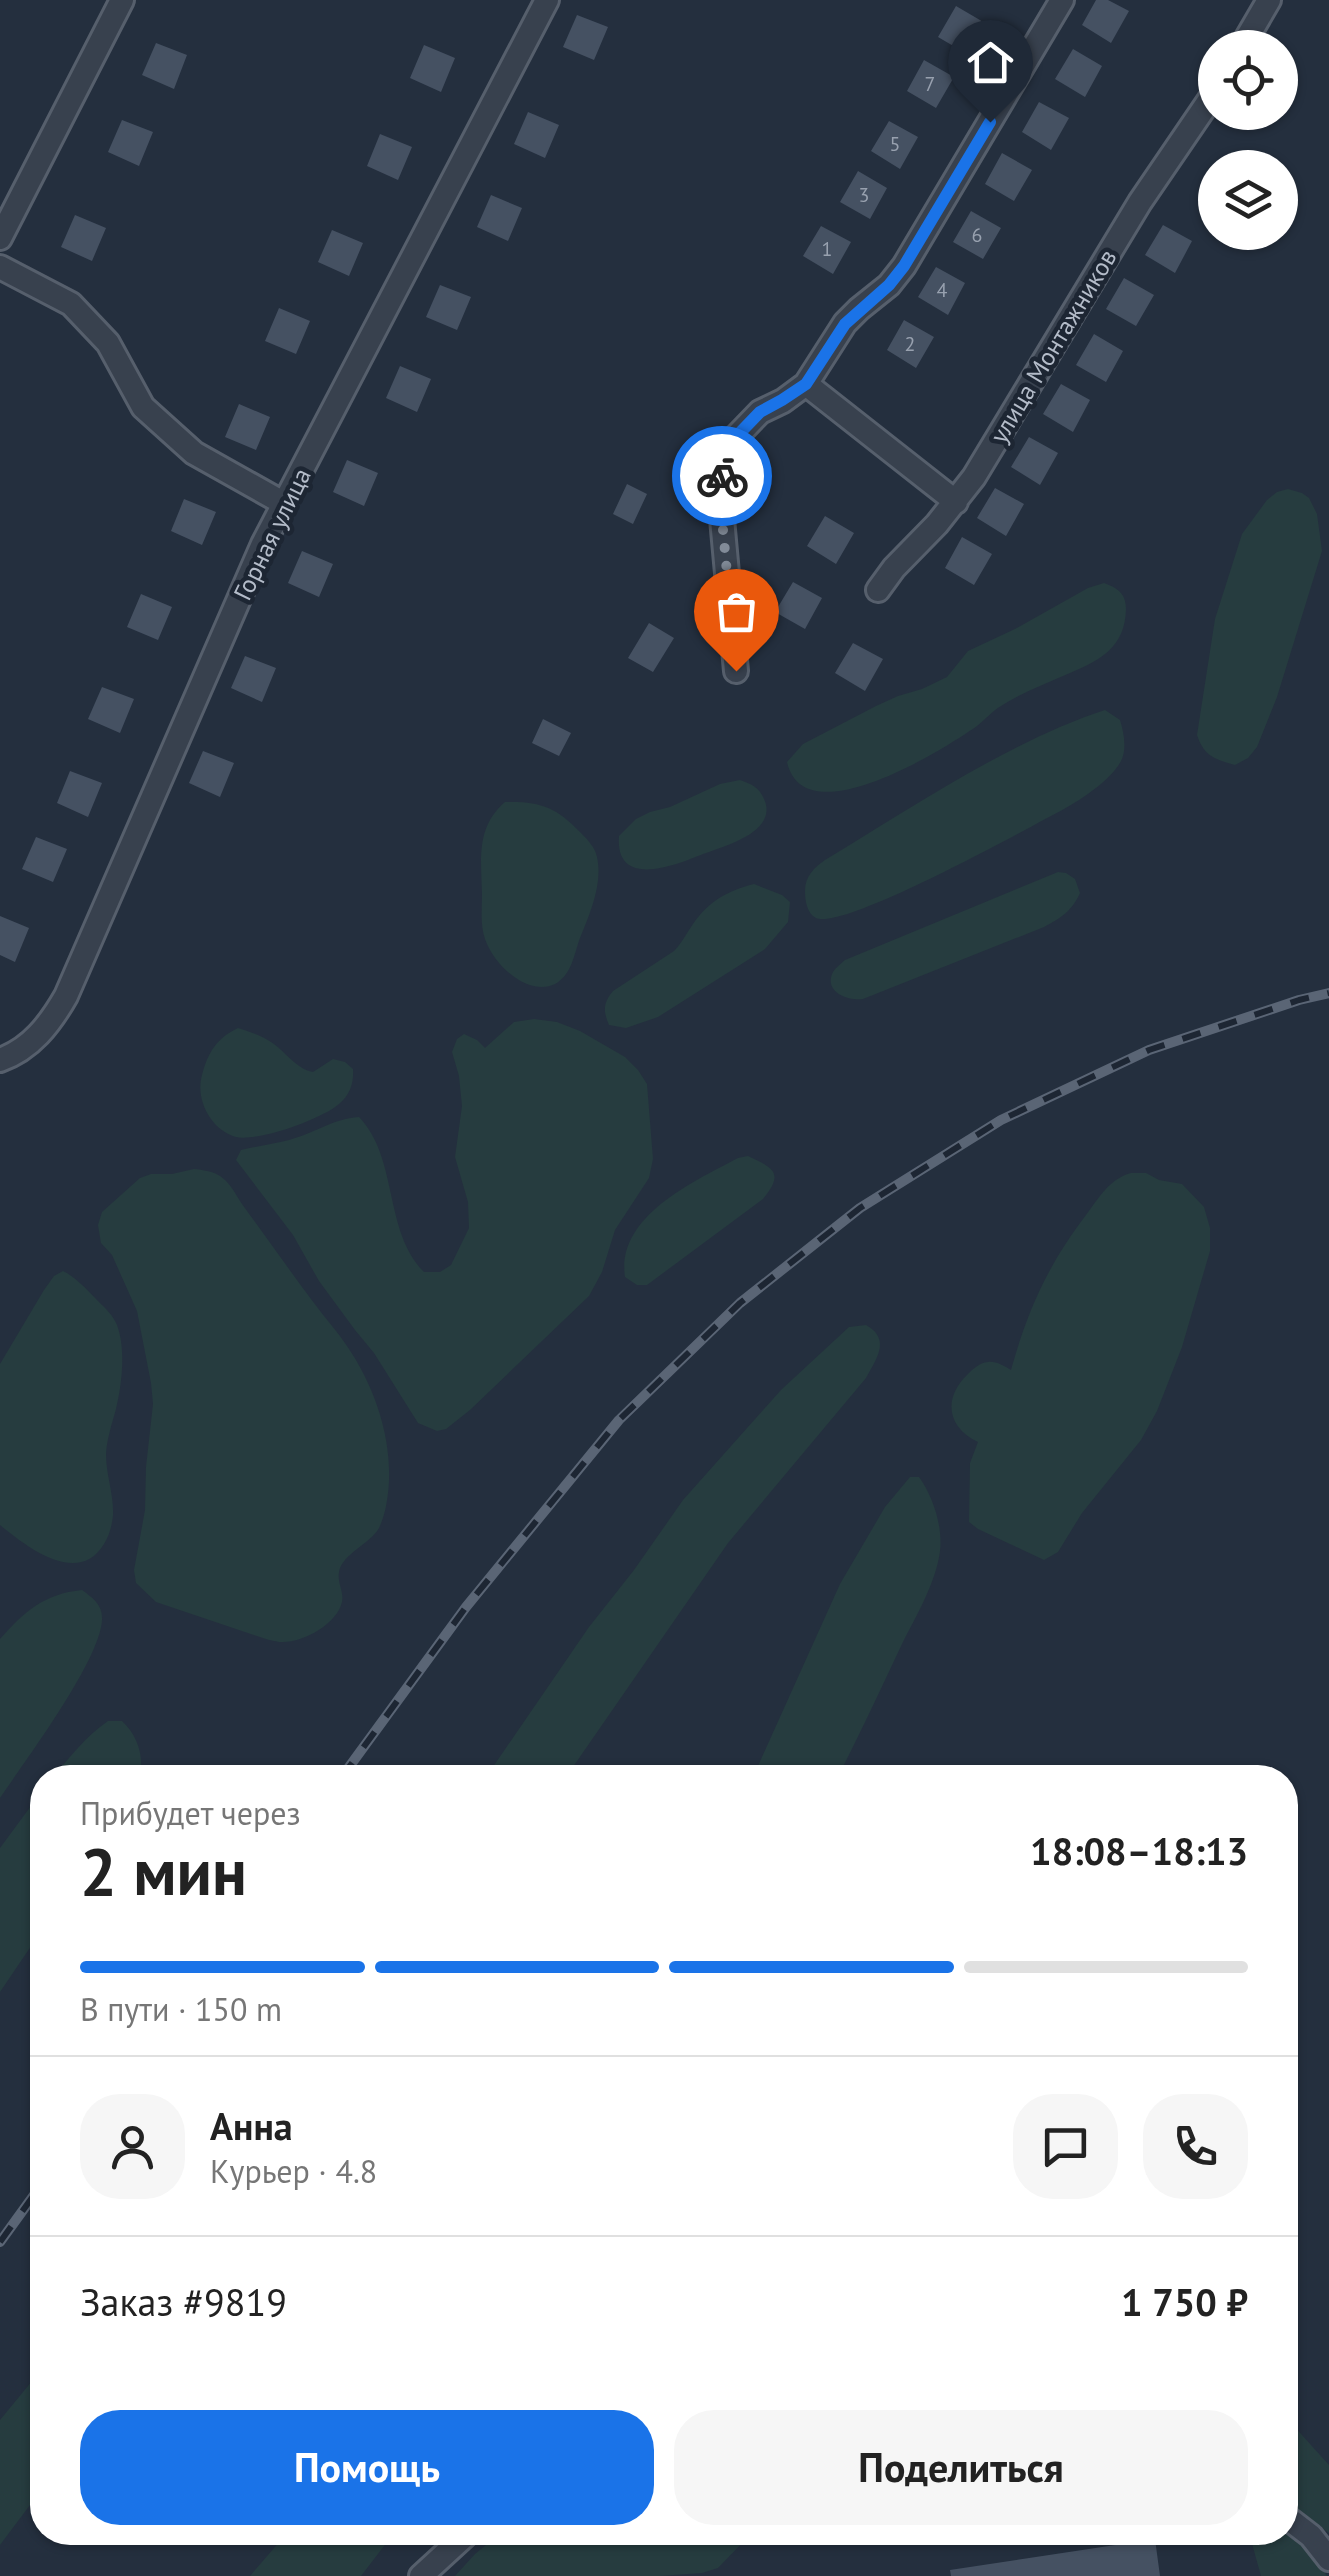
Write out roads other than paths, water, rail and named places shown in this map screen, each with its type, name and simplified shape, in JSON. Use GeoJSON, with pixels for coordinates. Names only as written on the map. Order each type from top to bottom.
{"type":"FeatureCollection","features":[{"type":"Feature","properties":{"kind":"street"},"geometry":{"type":"LineString","coordinates":[[0,238],[122,0]]}},
{"type":"Feature","properties":{"kind":"street","name":"Горная улица"},"geometry":{"type":"LineString","coordinates":[[0,1060],[32,1042],[66,996],[256,562],[547,0]]}},
{"type":"Feature","properties":{"kind":"street"},"geometry":{"type":"LineString","coordinates":[[736,671],[722,519],[722,474],[733,440],[760,412],[806,384],[845,324],[889,285],[904,266],[1062,0]]}},
{"type":"Feature","properties":{"kind":"street"},"geometry":{"type":"LineString","coordinates":[[1251,30],[1268,0]]}},
{"type":"Feature","properties":{"kind":"street","name":"улица Монтажников"},"geometry":{"type":"LineString","coordinates":[[878,590],[956,502],[1140,202],[1198,117]]}},
{"type":"Feature","properties":{"kind":"street"},"geometry":{"type":"LineString","coordinates":[[0,267],[72,304],[108,342],[144,407],[194,453],[286,504]]}},
{"type":"Feature","properties":{"kind":"street"},"geometry":{"type":"LineString","coordinates":[[806,384],[956,502]]}},
{"type":"Feature","properties":{"kind":"street"},"geometry":{"type":"LineString","coordinates":[[1298,2526],[1312,2536],[1329,2559]]}},
{"type":"Feature","properties":{"kind":"street"},"geometry":{"type":"LineString","coordinates":[[421,2576],[455,2545]]}},
{"type":"Feature","properties":{"kind":"railway"},"geometry":{"type":"LineString","coordinates":[[351,1765],[466,1607],[619,1420],[740,1303],[860,1208],[1001,1120],[1149,1050],[1329,993]]}},
{"type":"Feature","properties":{"kind":"railway"},"geometry":{"type":"LineString","coordinates":[[0,2242],[30,2201]]}}]}
